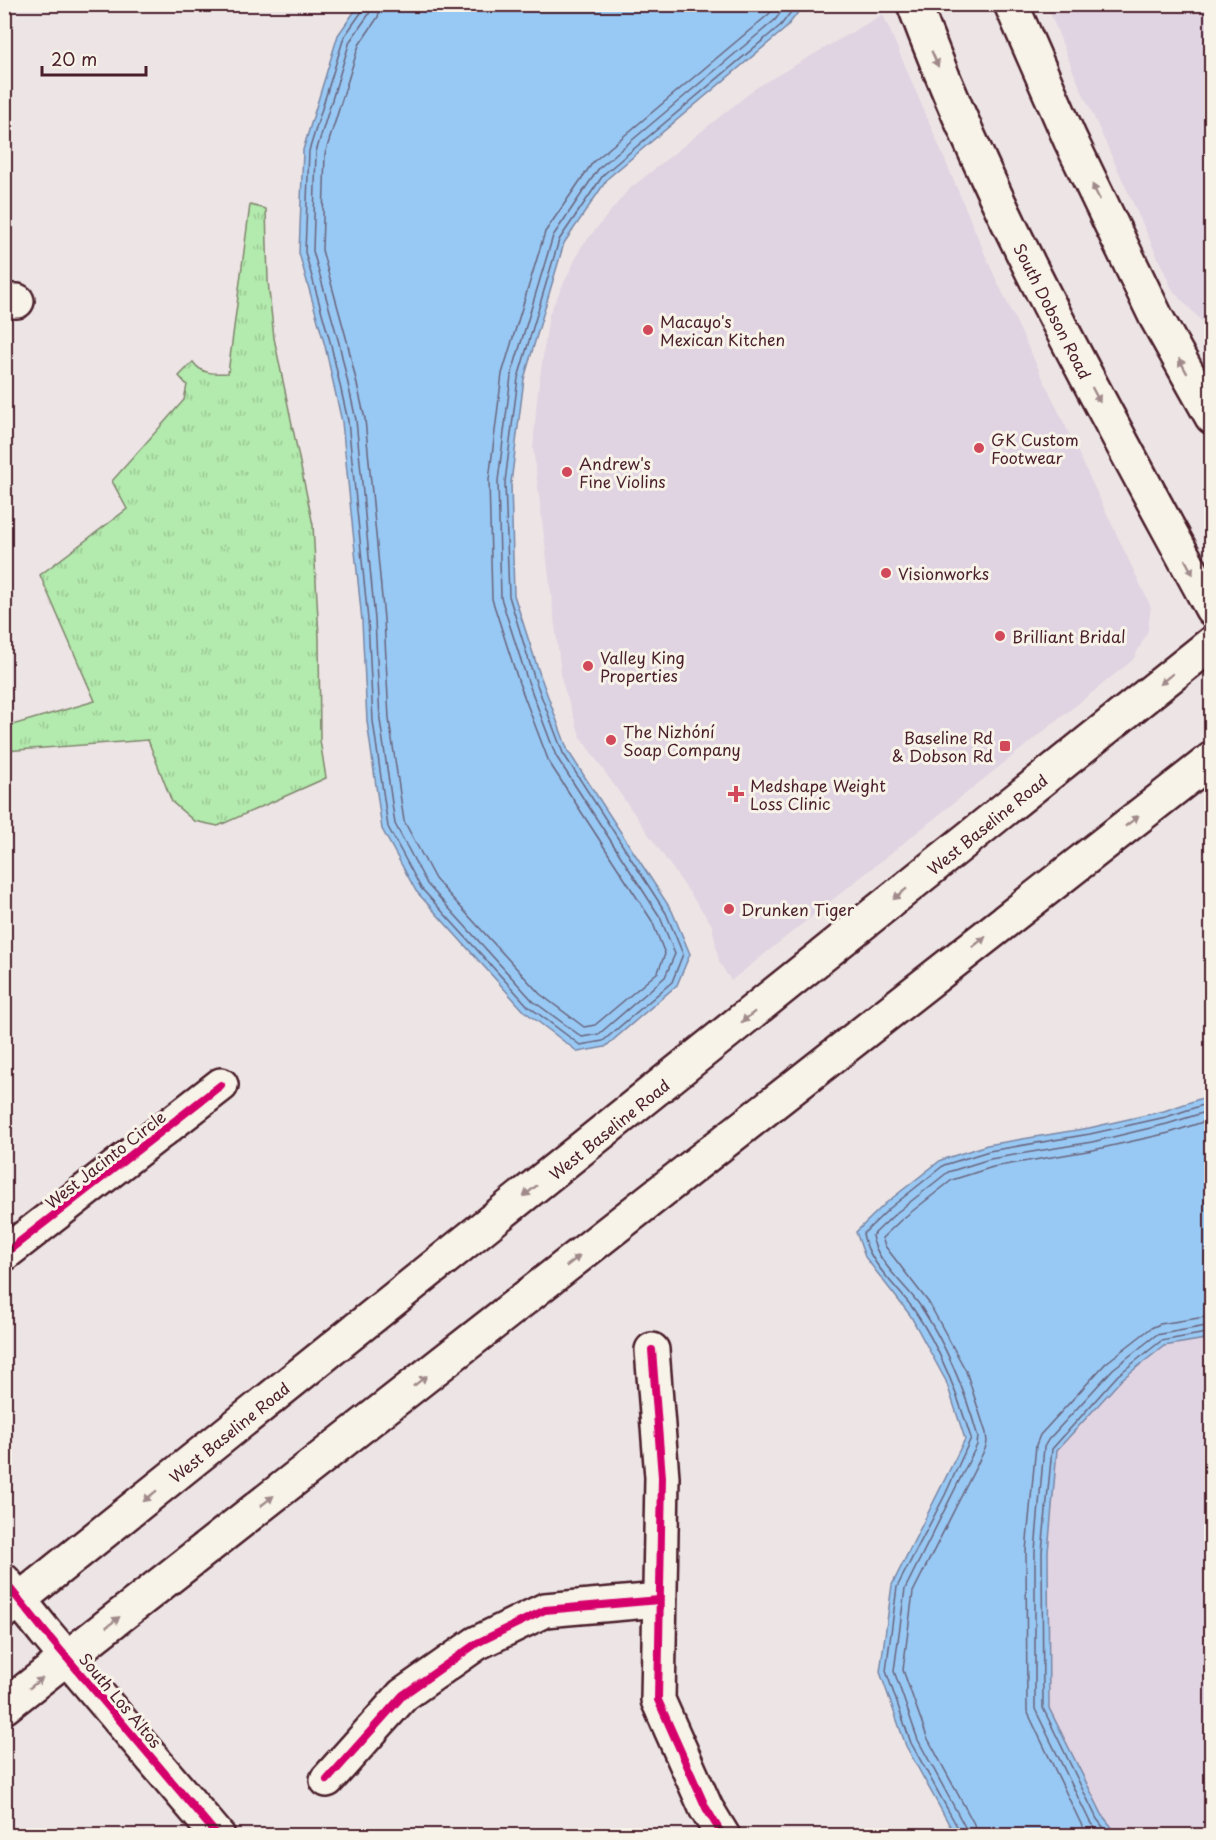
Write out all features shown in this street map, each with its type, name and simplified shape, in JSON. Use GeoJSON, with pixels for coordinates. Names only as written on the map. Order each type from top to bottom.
{"type":"FeatureCollection","features":[{"type":"Feature","properties":{"kind":"main road","name":"South Dobson Road"},"geometry":{"type":"LineString","coordinates":[[914,4],[975,152],[1029,267],[1212,609]]}},
{"type":"Feature","properties":{"kind":"main road"},"geometry":{"type":"LineString","coordinates":[[1011,4],[1070,139],[1156,317],[1212,417]]}},
{"type":"Feature","properties":{"kind":"main road","name":"West Baseline Road"},"geometry":{"type":"LineString","coordinates":[[10,1598],[1212,643]]}},
{"type":"Feature","properties":{"kind":"main road"},"geometry":{"type":"LineString","coordinates":[[4,1707],[1212,759]]}},
{"type":"Feature","properties":{"kind":"main road","name":"West Jacinto Circle"},"geometry":{"type":"LineString","coordinates":[[4,1254],[221,1085]]}},
{"type":"Feature","properties":{"kind":"main road"},"geometry":{"type":"LineString","coordinates":[[652,1350],[662,1477],[658,1700],[706,1808],[723,1836]]}},
{"type":"Feature","properties":{"kind":"main road","name":"South Los Altos"},"geometry":{"type":"LineString","coordinates":[[10,1598],[67,1658],[218,1836]]}},
{"type":"Feature","properties":{"kind":"main road"},"geometry":{"type":"LineString","coordinates":[[327,1780],[403,1695],[477,1643],[546,1610],[659,1600]]}},
{"type":"Feature","properties":{"kind":"shaded area"},"geometry":{"type":"Polygon","coordinates":[[[1047,5],[1211,5],[1211,331],[1173,291],[1075,76],[1047,5]]]}},
{"type":"Feature","properties":{"kind":"shaded area"},"geometry":{"type":"Polygon","coordinates":[[[883,14],[991,268],[1151,607],[1148,631],[1133,660],[731,981],[719,962],[712,925],[581,738],[562,682],[533,448],[537,397],[549,314],[581,247],[628,190],[757,87],[883,14]]]}},
{"type":"Feature","properties":{"kind":"shaded area"},"geometry":{"type":"Polygon","coordinates":[[[1211,1338],[1211,1835],[1118,1835],[1103,1816],[1049,1708],[1048,1552],[1057,1450],[1122,1379],[1164,1346],[1211,1338]]]}},
{"type":"Feature","properties":{"kind":"green space"},"geometry":{"type":"Polygon","coordinates":[[[250,205],[266,209],[268,281],[274,338],[313,525],[319,637],[320,740],[326,778],[218,826],[194,821],[172,802],[148,740],[5,751],[5,727],[95,701],[40,575],[127,509],[112,481],[184,400],[187,385],[179,376],[193,362],[204,371],[228,373],[250,205]]]}},
{"type":"Feature","properties":{"kind":"water"},"geometry":{"type":"Polygon","coordinates":[[[359,5],[804,5],[785,29],[608,178],[564,243],[524,379],[511,483],[514,595],[568,751],[672,911],[690,954],[677,985],[605,1047],[578,1052],[524,1011],[416,891],[382,829],[367,721],[362,621],[342,422],[325,346],[299,253],[303,150],[338,35],[359,5]]]}},
{"type":"Feature","properties":{"kind":"water"},"geometry":{"type":"Polygon","coordinates":[[[1211,1095],[1211,1338],[1164,1346],[1122,1379],[1057,1450],[1048,1552],[1049,1708],[1103,1816],[1118,1835],[955,1835],[906,1746],[880,1672],[892,1585],[965,1439],[946,1381],[910,1315],[865,1257],[856,1232],[886,1203],[941,1160],[987,1145],[1089,1128],[1164,1111],[1211,1095]]]}},
{"type":"Feature","properties":{"kind":"cycle path"},"geometry":{"type":"LineString","coordinates":[[4,1254],[221,1085]]}},
{"type":"Feature","properties":{"kind":"cycle path"},"geometry":{"type":"LineString","coordinates":[[652,1350],[662,1477],[658,1700],[706,1808],[723,1836]]}},
{"type":"Feature","properties":{"kind":"cycle path"},"geometry":{"type":"LineString","coordinates":[[4,1581],[218,1836]]}},
{"type":"Feature","properties":{"kind":"cycle path"},"geometry":{"type":"LineString","coordinates":[[327,1780],[403,1695],[477,1643],[545,1610],[659,1600]]}},
{"type":"Feature","properties":{"kind":"place","name":"Macayo's Mexican Kitchen"},"geometry":{"type":"Point","coordinates":[648,330]}},
{"type":"Feature","properties":{"kind":"place","name":"GK Custom Footwear"},"geometry":{"type":"Point","coordinates":[979,448]}},
{"type":"Feature","properties":{"kind":"place","name":"Andrew's Fine Violins"},"geometry":{"type":"Point","coordinates":[567,472]}},
{"type":"Feature","properties":{"kind":"place","name":"Visionworks"},"geometry":{"type":"Point","coordinates":[886,573]}},
{"type":"Feature","properties":{"kind":"place","name":"Brilliant Bridal"},"geometry":{"type":"Point","coordinates":[1000,636]}},
{"type":"Feature","properties":{"kind":"place","name":"Valley King Properties"},"geometry":{"type":"Point","coordinates":[588,666]}},
{"type":"Feature","properties":{"kind":"place","name":"The Nizhóní Soap Company"},"geometry":{"type":"Point","coordinates":[611,740]}},
{"type":"Feature","properties":{"kind":"place","name":"Baseline Rd & Dobson Rd"},"geometry":{"type":"Point","coordinates":[1005,746]}},
{"type":"Feature","properties":{"kind":"place","name":"Medshape Weight Loss Clinic"},"geometry":{"type":"Point","coordinates":[736,794]}},
{"type":"Feature","properties":{"kind":"place","name":"Drunken Tiger"},"geometry":{"type":"Point","coordinates":[729,909]}}]}
